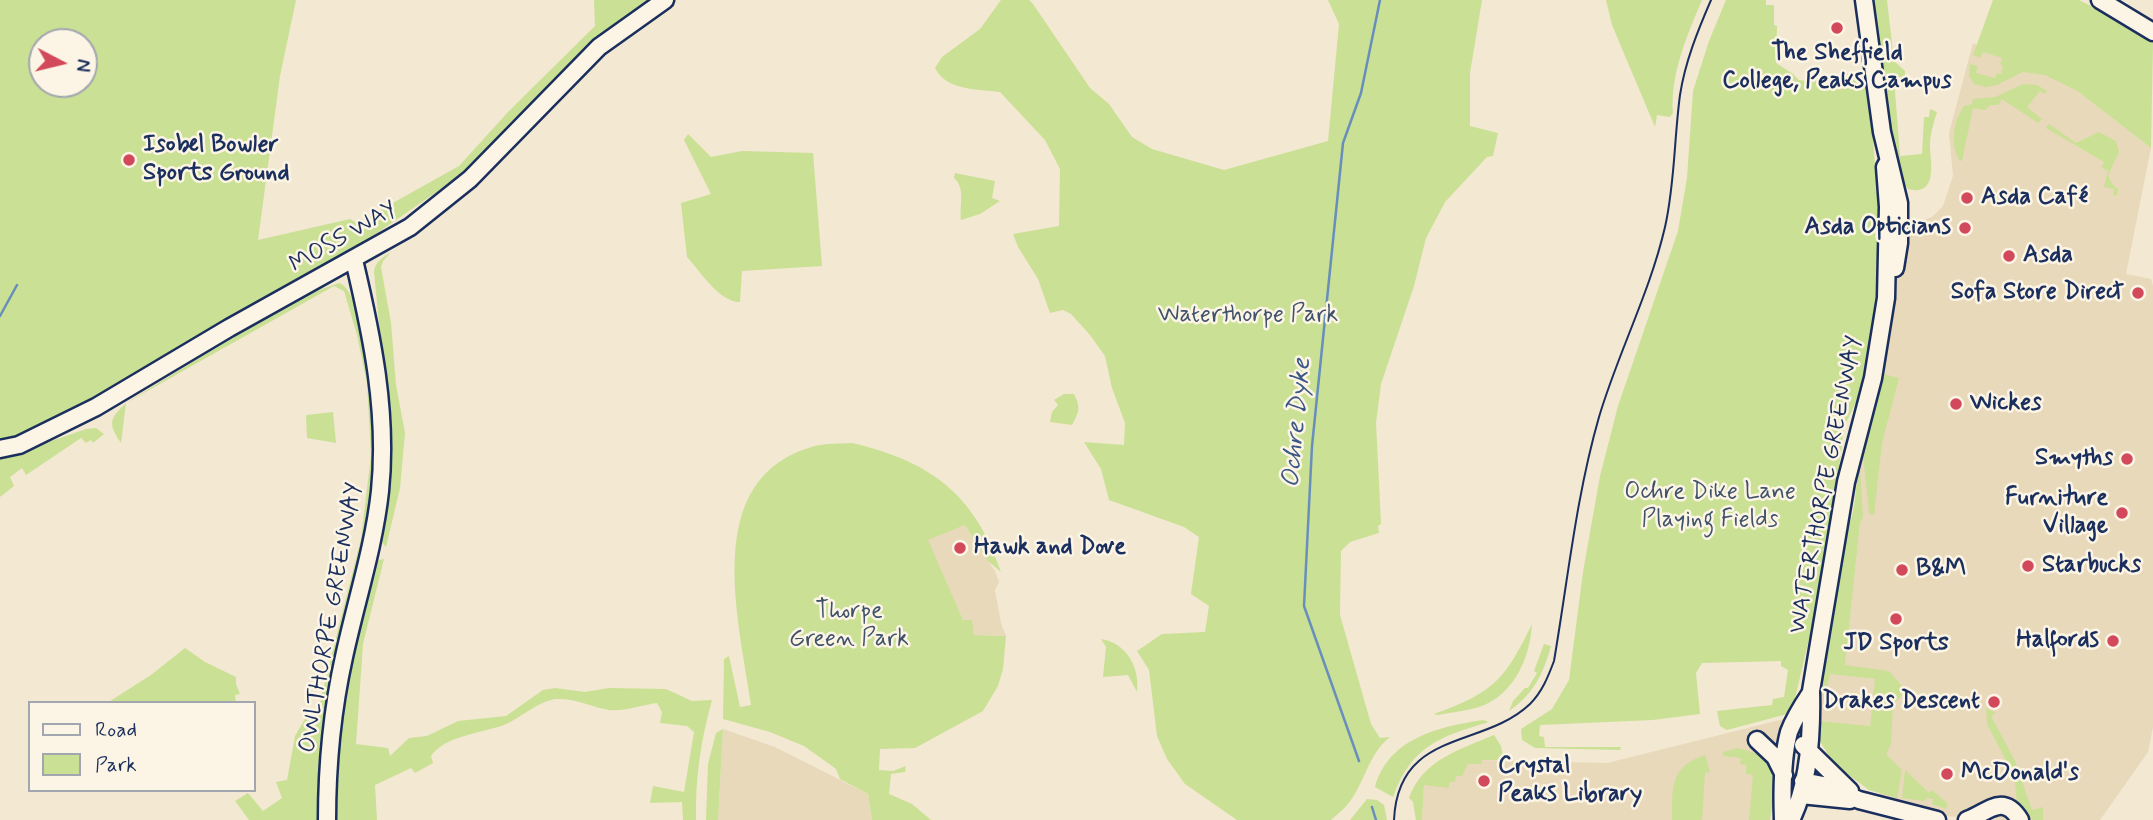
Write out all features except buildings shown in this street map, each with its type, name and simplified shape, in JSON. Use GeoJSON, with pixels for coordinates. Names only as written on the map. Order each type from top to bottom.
{"type":"FeatureCollection","features":[{"type":"Feature","properties":{"kind":"street","name":"MOSS WAY"},"geometry":{"type":"LineString","coordinates":[[0,449],[19,444],[96,407],[229,328],[392,239],[470,179],[599,47],[665,0]]}},
{"type":"Feature","properties":{"kind":"street","name":"WATERTHORPE GREENWAY"},"geometry":{"type":"LineString","coordinates":[[1783,820],[1808,750],[1811,699],[1846,482],[1873,378],[1888,287],[1885,276],[1888,207],[1885,167],[1888,162],[1864,0]]}},
{"type":"Feature","properties":{"kind":"street"},"geometry":{"type":"LineString","coordinates":[[2100,0],[2153,32]]}},
{"type":"Feature","properties":{"kind":"street","name":"OWLTHORPE GREENWAY"},"geometry":{"type":"LineString","coordinates":[[327,820],[327,769],[334,706],[376,523],[383,452],[375,356],[354,260]]}},
{"type":"Feature","properties":{"kind":"street"},"geometry":{"type":"LineString","coordinates":[[1811,699],[1791,736],[1859,800]]}},
{"type":"Feature","properties":{"kind":"street","name":"WATERTHORPE GREENWAY"},"geometry":{"type":"LineString","coordinates":[[1791,736],[1795,785],[1791,820]]}},
{"type":"Feature","properties":{"kind":"street"},"geometry":{"type":"LineString","coordinates":[[1757,740],[1775,757],[1795,785],[1828,786],[1859,800],[1937,820]]}},
{"type":"Feature","properties":{"kind":"street"},"geometry":{"type":"LineString","coordinates":[[1973,819],[1989,807],[1997,806],[2012,810],[2020,820]]}},
{"type":"Feature","properties":{"kind":"shaded area"},"geometry":{"type":"Polygon","coordinates":[[[1984,42],[2077,91],[2151,148],[2126,274],[2151,279],[2153,286],[2153,727],[2148,752],[2100,820],[2003,820],[1930,815],[1879,799],[1889,677],[1844,671],[1860,524],[1860,451],[1883,372],[1888,324],[1903,240],[1913,224],[1932,217],[1943,206],[1953,176],[1949,133],[1973,43],[1982,47],[1984,42]]]}},
{"type":"Feature","properties":{"kind":"shaded area"},"geometry":{"type":"Polygon","coordinates":[[[965,525],[995,571],[999,582],[995,590],[1006,636],[974,635],[963,620],[927,540],[965,525]]]}},
{"type":"Feature","properties":{"kind":"shaded area"},"geometry":{"type":"Polygon","coordinates":[[[1823,673],[1876,679],[1870,727],[1818,721],[1823,673]]]}},
{"type":"Feature","properties":{"kind":"shaded area"},"geometry":{"type":"Polygon","coordinates":[[[1784,719],[1770,820],[1422,820],[1424,785],[1449,782],[1468,764],[1482,760],[1607,763],[1784,719]]]}},
{"type":"Feature","properties":{"kind":"shaded area"},"geometry":{"type":"Polygon","coordinates":[[[723,729],[775,747],[868,794],[872,820],[718,820],[723,729]]]}},
{"type":"Feature","properties":{"kind":"green space","name":"Isobel Bowler Sports Ground"},"geometry":{"type":"Polygon","coordinates":[[[0,0],[296,0],[280,76],[258,240],[350,219],[357,223],[459,166],[509,111],[595,26],[594,0],[649,0],[589,46],[461,175],[338,260],[72,412],[0,444],[0,0]]]}},
{"type":"Feature","properties":{"kind":"green space","name":"Waterthorpe Park"},"geometry":{"type":"Polygon","coordinates":[[[1001,0],[1029,0],[1033,4],[1090,88],[1109,104],[1132,137],[1152,149],[1224,170],[1328,141],[1339,24],[1328,0],[1482,0],[1470,73],[1470,126],[1498,133],[1493,156],[1487,157],[1445,202],[1426,238],[1414,286],[1381,384],[1376,423],[1381,524],[1378,526],[1379,533],[1350,542],[1341,551],[1340,615],[1371,724],[1380,738],[1390,737],[1372,760],[1354,796],[1331,820],[1237,820],[1185,784],[1167,759],[1157,736],[1149,670],[1137,651],[1162,634],[1205,632],[1209,606],[1191,594],[1199,537],[1184,527],[1109,500],[1101,469],[1084,442],[1124,445],[1125,423],[1112,388],[1105,356],[1071,314],[1063,310],[1050,313],[1038,279],[1013,234],[1059,226],[1060,169],[1045,140],[1000,92],[955,85],[940,76],[935,68],[942,57],[980,29],[1001,0]]]}},
{"type":"Feature","properties":{"kind":"green space"},"geometry":{"type":"Polygon","coordinates":[[[1606,0],[1702,0],[1685,41],[1677,70],[1673,113],[1670,117],[1657,115],[1655,127],[1612,25],[1606,0]]]}},
{"type":"Feature","properties":{"kind":"green space","name":"Ochre Dike Lane Playing Fields"},"geometry":{"type":"Polygon","coordinates":[[[1726,0],[1766,0],[1766,5],[1774,5],[1774,25],[1777,26],[1776,63],[1799,80],[1814,82],[1819,76],[1856,73],[1865,81],[1873,138],[1880,259],[1872,332],[1858,398],[1844,427],[1812,626],[1794,703],[1787,714],[1727,730],[1720,726],[1717,711],[1772,705],[1773,699],[1784,697],[1788,670],[1781,666],[1781,661],[1702,663],[1696,673],[1700,714],[1653,720],[1540,725],[1539,736],[1544,737],[1545,747],[1621,747],[1620,750],[1535,748],[1522,740],[1521,729],[1552,709],[1569,680],[1583,572],[1600,476],[1618,406],[1678,231],[1687,178],[1693,91],[1726,0]]]}},
{"type":"Feature","properties":{"kind":"green space"},"geometry":{"type":"Polygon","coordinates":[[[1871,0],[1887,0],[1894,61],[1905,71],[1905,77],[1894,78],[1900,156],[1922,154],[1924,117],[1929,117],[1930,109],[1937,112],[1930,141],[1931,176],[1925,188],[1918,190],[1908,189],[1895,168],[1871,0]]]}},
{"type":"Feature","properties":{"kind":"green space"},"geometry":{"type":"Polygon","coordinates":[[[1993,0],[2079,0],[2113,17],[2153,43],[2151,148],[2077,91],[2045,75],[2023,72],[1997,85],[1986,87],[1974,84],[1969,76],[1970,64],[1978,66],[1976,73],[1995,78],[1997,73],[2001,74],[2003,66],[2000,64],[2002,58],[1983,52],[1980,58],[1973,55],[1993,0]]]}},
{"type":"Feature","properties":{"kind":"green space"},"geometry":{"type":"Polygon","coordinates":[[[2023,84],[2037,85],[2047,91],[2045,94],[2040,91],[2027,107],[2042,119],[2038,123],[2002,99],[1998,105],[1990,105],[1985,110],[1973,108],[1962,161],[1959,160],[1954,147],[1954,133],[1964,106],[1972,104],[1973,99],[1995,97],[2023,84]]]}},
{"type":"Feature","properties":{"kind":"green space"},"geometry":{"type":"Polygon","coordinates":[[[2049,124],[2076,143],[2099,132],[2116,141],[2119,152],[2108,175],[2118,189],[2117,195],[2113,196],[2114,189],[2104,187],[2108,170],[2101,168],[2104,162],[2046,128],[2049,124]]]}},
{"type":"Feature","properties":{"kind":"green space"},"geometry":{"type":"Polygon","coordinates":[[[688,134],[711,157],[742,151],[813,153],[822,266],[742,271],[740,302],[732,301],[710,285],[687,257],[681,203],[711,194],[684,140],[688,134]]]}},
{"type":"Feature","properties":{"kind":"green space"},"geometry":{"type":"Polygon","coordinates":[[[955,173],[995,181],[992,198],[1000,201],[980,214],[961,220],[961,192],[954,178],[955,173]]]}},
{"type":"Feature","properties":{"kind":"green space"},"geometry":{"type":"Polygon","coordinates":[[[391,252],[381,267],[405,433],[400,488],[386,547],[379,539],[389,425],[374,272],[382,258],[391,252]]]}},
{"type":"Feature","properties":{"kind":"green space"},"geometry":{"type":"Polygon","coordinates":[[[339,283],[350,293],[373,385],[376,477],[371,518],[330,695],[321,757],[320,820],[249,820],[235,801],[248,793],[263,811],[282,798],[276,782],[287,780],[295,736],[309,712],[317,713],[361,539],[371,455],[367,383],[344,291],[334,286],[126,403],[275,311],[339,283]]]}},
{"type":"Feature","properties":{"kind":"green space"},"geometry":{"type":"Polygon","coordinates":[[[1884,374],[1899,378],[1882,443],[1874,515],[1869,514],[1863,455],[1884,374]]]}},
{"type":"Feature","properties":{"kind":"green space"},"geometry":{"type":"Polygon","coordinates":[[[1064,394],[1074,394],[1078,403],[1078,413],[1072,425],[1050,422],[1052,412],[1058,405],[1054,400],[1064,394]]]}},
{"type":"Feature","properties":{"kind":"green space"},"geometry":{"type":"Polygon","coordinates":[[[126,403],[121,443],[112,422],[116,413],[126,403]]]}},
{"type":"Feature","properties":{"kind":"green space"},"geometry":{"type":"Polygon","coordinates":[[[333,412],[336,443],[307,438],[306,415],[333,412]]]}},
{"type":"Feature","properties":{"kind":"green space"},"geometry":{"type":"Polygon","coordinates":[[[96,428],[104,434],[93,443],[91,440],[86,443],[81,438],[26,475],[22,468],[10,477],[14,486],[0,497],[0,459],[86,429],[96,428]]]}},
{"type":"Feature","properties":{"kind":"green space","name":"Thorpe Green Park"},"geometry":{"type":"Polygon","coordinates":[[[852,443],[905,460],[946,485],[978,521],[1001,572],[988,561],[965,525],[928,540],[963,620],[972,620],[974,635],[1006,636],[1003,669],[998,686],[983,711],[915,748],[880,749],[879,770],[893,771],[906,766],[905,772],[891,774],[889,794],[912,804],[931,820],[872,820],[868,794],[840,779],[836,769],[804,746],[770,732],[723,719],[724,659],[729,656],[740,707],[751,705],[735,593],[735,555],[741,519],[754,487],[778,463],[815,446],[852,443]]]}},
{"type":"Feature","properties":{"kind":"green space"},"geometry":{"type":"Polygon","coordinates":[[[1860,468],[1863,516],[1845,665],[1889,671],[1906,691],[1893,705],[1891,744],[1886,754],[1902,770],[1897,798],[1869,790],[1834,764],[1816,735],[1818,721],[1870,726],[1875,679],[1830,674],[1827,688],[1820,687],[1843,536],[1853,511],[1860,468]]]}},
{"type":"Feature","properties":{"kind":"green space"},"geometry":{"type":"Polygon","coordinates":[[[384,559],[363,644],[356,744],[388,748],[390,756],[409,738],[427,736],[458,721],[506,716],[543,690],[555,688],[585,692],[609,688],[666,689],[692,701],[712,700],[700,759],[696,820],[683,820],[682,802],[650,803],[653,786],[684,792],[694,732],[687,726],[660,723],[662,712],[657,703],[614,710],[556,699],[543,703],[504,725],[445,744],[431,756],[433,763],[415,773],[411,768],[375,785],[377,820],[332,820],[336,728],[353,644],[373,567],[379,560],[384,559]]]}},
{"type":"Feature","properties":{"kind":"green space"},"geometry":{"type":"Polygon","coordinates":[[[1532,624],[1524,661],[1512,683],[1503,692],[1477,708],[1434,714],[1470,699],[1495,682],[1514,659],[1532,624]]]}},
{"type":"Feature","properties":{"kind":"green space"},"geometry":{"type":"Polygon","coordinates":[[[1101,639],[1118,646],[1130,658],[1136,674],[1137,692],[1128,675],[1103,677],[1106,647],[1101,639]]]}},
{"type":"Feature","properties":{"kind":"green space"},"geometry":{"type":"Polygon","coordinates":[[[1544,644],[1551,646],[1541,674],[1525,698],[1509,711],[1513,701],[1528,688],[1537,673],[1534,671],[1544,644]]]}},
{"type":"Feature","properties":{"kind":"green space"},"geometry":{"type":"Polygon","coordinates":[[[185,648],[205,662],[236,677],[240,694],[235,695],[236,701],[110,701],[151,675],[185,648]]]}},
{"type":"Feature","properties":{"kind":"green space"},"geometry":{"type":"Polygon","coordinates":[[[1986,708],[1996,713],[1991,716],[2015,761],[2032,810],[2043,807],[2043,820],[2033,820],[2021,811],[2008,764],[1987,724],[1986,708]]]}},
{"type":"Feature","properties":{"kind":"green space"},"geometry":{"type":"Polygon","coordinates":[[[1483,720],[1489,722],[1442,738],[1419,755],[1400,780],[1393,797],[1375,787],[1382,770],[1403,746],[1433,731],[1483,720]]]}},
{"type":"Feature","properties":{"kind":"green space"},"geometry":{"type":"Polygon","coordinates":[[[723,729],[718,820],[706,820],[708,764],[716,733],[723,729]]]}},
{"type":"Feature","properties":{"kind":"green space"},"geometry":{"type":"Polygon","coordinates":[[[1494,735],[1501,746],[1504,760],[1482,760],[1482,764],[1468,764],[1462,776],[1456,776],[1455,782],[1449,782],[1449,788],[1424,785],[1422,820],[1416,820],[1413,802],[1409,798],[1423,774],[1456,751],[1494,735]]]}},
{"type":"Feature","properties":{"kind":"green space"},"geometry":{"type":"Polygon","coordinates":[[[1737,748],[1762,758],[1773,773],[1774,794],[1770,820],[1749,820],[1753,775],[1746,774],[1746,765],[1740,764],[1741,758],[1723,756],[1723,752],[1737,748]]]}},
{"type":"Feature","properties":{"kind":"green space"},"geometry":{"type":"Polygon","coordinates":[[[1705,755],[1710,772],[1705,773],[1702,820],[1672,820],[1673,788],[1679,772],[1685,765],[1705,755]]]}},
{"type":"Feature","properties":{"kind":"green space"},"geometry":{"type":"Polygon","coordinates":[[[1905,770],[1929,793],[1932,790],[1948,804],[1946,809],[1932,804],[1933,799],[1927,798],[1924,801],[1902,798],[1905,770]]]}},
{"type":"Feature","properties":{"kind":"green space"},"geometry":{"type":"Polygon","coordinates":[[[1367,799],[1377,800],[1384,805],[1387,820],[1350,820],[1367,799]]]}},
{"type":"Feature","properties":{"kind":"waterway","name":"Ochre Dyke"},"geometry":{"type":"LineString","coordinates":[[1359,761],[1304,606],[1312,446],[1343,143],[1361,93],[1380,0]]}},
{"type":"Feature","properties":{"kind":"waterway"},"geometry":{"type":"LineString","coordinates":[[0,316],[17,285]]}},
{"type":"Feature","properties":{"kind":"waterway","name":"Ochre Dyke"},"geometry":{"type":"LineString","coordinates":[[1372,807],[1376,820]]}},
{"type":"Feature","properties":{"kind":"tram line"},"geometry":{"type":"LineString","coordinates":[[1394,820],[1399,791],[1410,770],[1426,755],[1511,718],[1530,704],[1552,667],[1578,508],[1591,447],[1607,393],[1659,251],[1671,194],[1682,83],[1692,46],[1711,0]]}},
{"type":"Feature","properties":{"kind":"place","name":"The Sheffield College, Peaks Campus"},"geometry":{"type":"Point","coordinates":[1837,28]}},
{"type":"Feature","properties":{"kind":"place","name":"Isobel Bowler Sports Ground"},"geometry":{"type":"Point","coordinates":[129,160]}},
{"type":"Feature","properties":{"kind":"place","name":"Asda Café"},"geometry":{"type":"Point","coordinates":[1967,198]}},
{"type":"Feature","properties":{"kind":"place","name":"Asda Opticians"},"geometry":{"type":"Point","coordinates":[1965,228]}},
{"type":"Feature","properties":{"kind":"place","name":"Asda"},"geometry":{"type":"Point","coordinates":[2009,256]}},
{"type":"Feature","properties":{"kind":"place","name":"Sofa Store Direct"},"geometry":{"type":"Point","coordinates":[2138,293]}},
{"type":"Feature","properties":{"kind":"place","name":"Wickes"},"geometry":{"type":"Point","coordinates":[1956,404]}},
{"type":"Feature","properties":{"kind":"place","name":"Smyths"},"geometry":{"type":"Point","coordinates":[2127,459]}},
{"type":"Feature","properties":{"kind":"place","name":"Furniture Village"},"geometry":{"type":"Point","coordinates":[2122,513]}},
{"type":"Feature","properties":{"kind":"place","name":"Hawk and Dove"},"geometry":{"type":"Point","coordinates":[960,548]}},
{"type":"Feature","properties":{"kind":"place","name":"Starbucks"},"geometry":{"type":"Point","coordinates":[2028,566]}},
{"type":"Feature","properties":{"kind":"place","name":"B&M"},"geometry":{"type":"Point","coordinates":[1902,570]}},
{"type":"Feature","properties":{"kind":"place","name":"JD Sports"},"geometry":{"type":"Point","coordinates":[1896,619]}},
{"type":"Feature","properties":{"kind":"place","name":"Halfords"},"geometry":{"type":"Point","coordinates":[2113,641]}},
{"type":"Feature","properties":{"kind":"place","name":"Drakes Descent"},"geometry":{"type":"Point","coordinates":[1994,702]}},
{"type":"Feature","properties":{"kind":"place","name":"McDonald's"},"geometry":{"type":"Point","coordinates":[1947,774]}},
{"type":"Feature","properties":{"kind":"place","name":"Crystal Peaks Library"},"geometry":{"type":"Point","coordinates":[1484,781]}}]}
